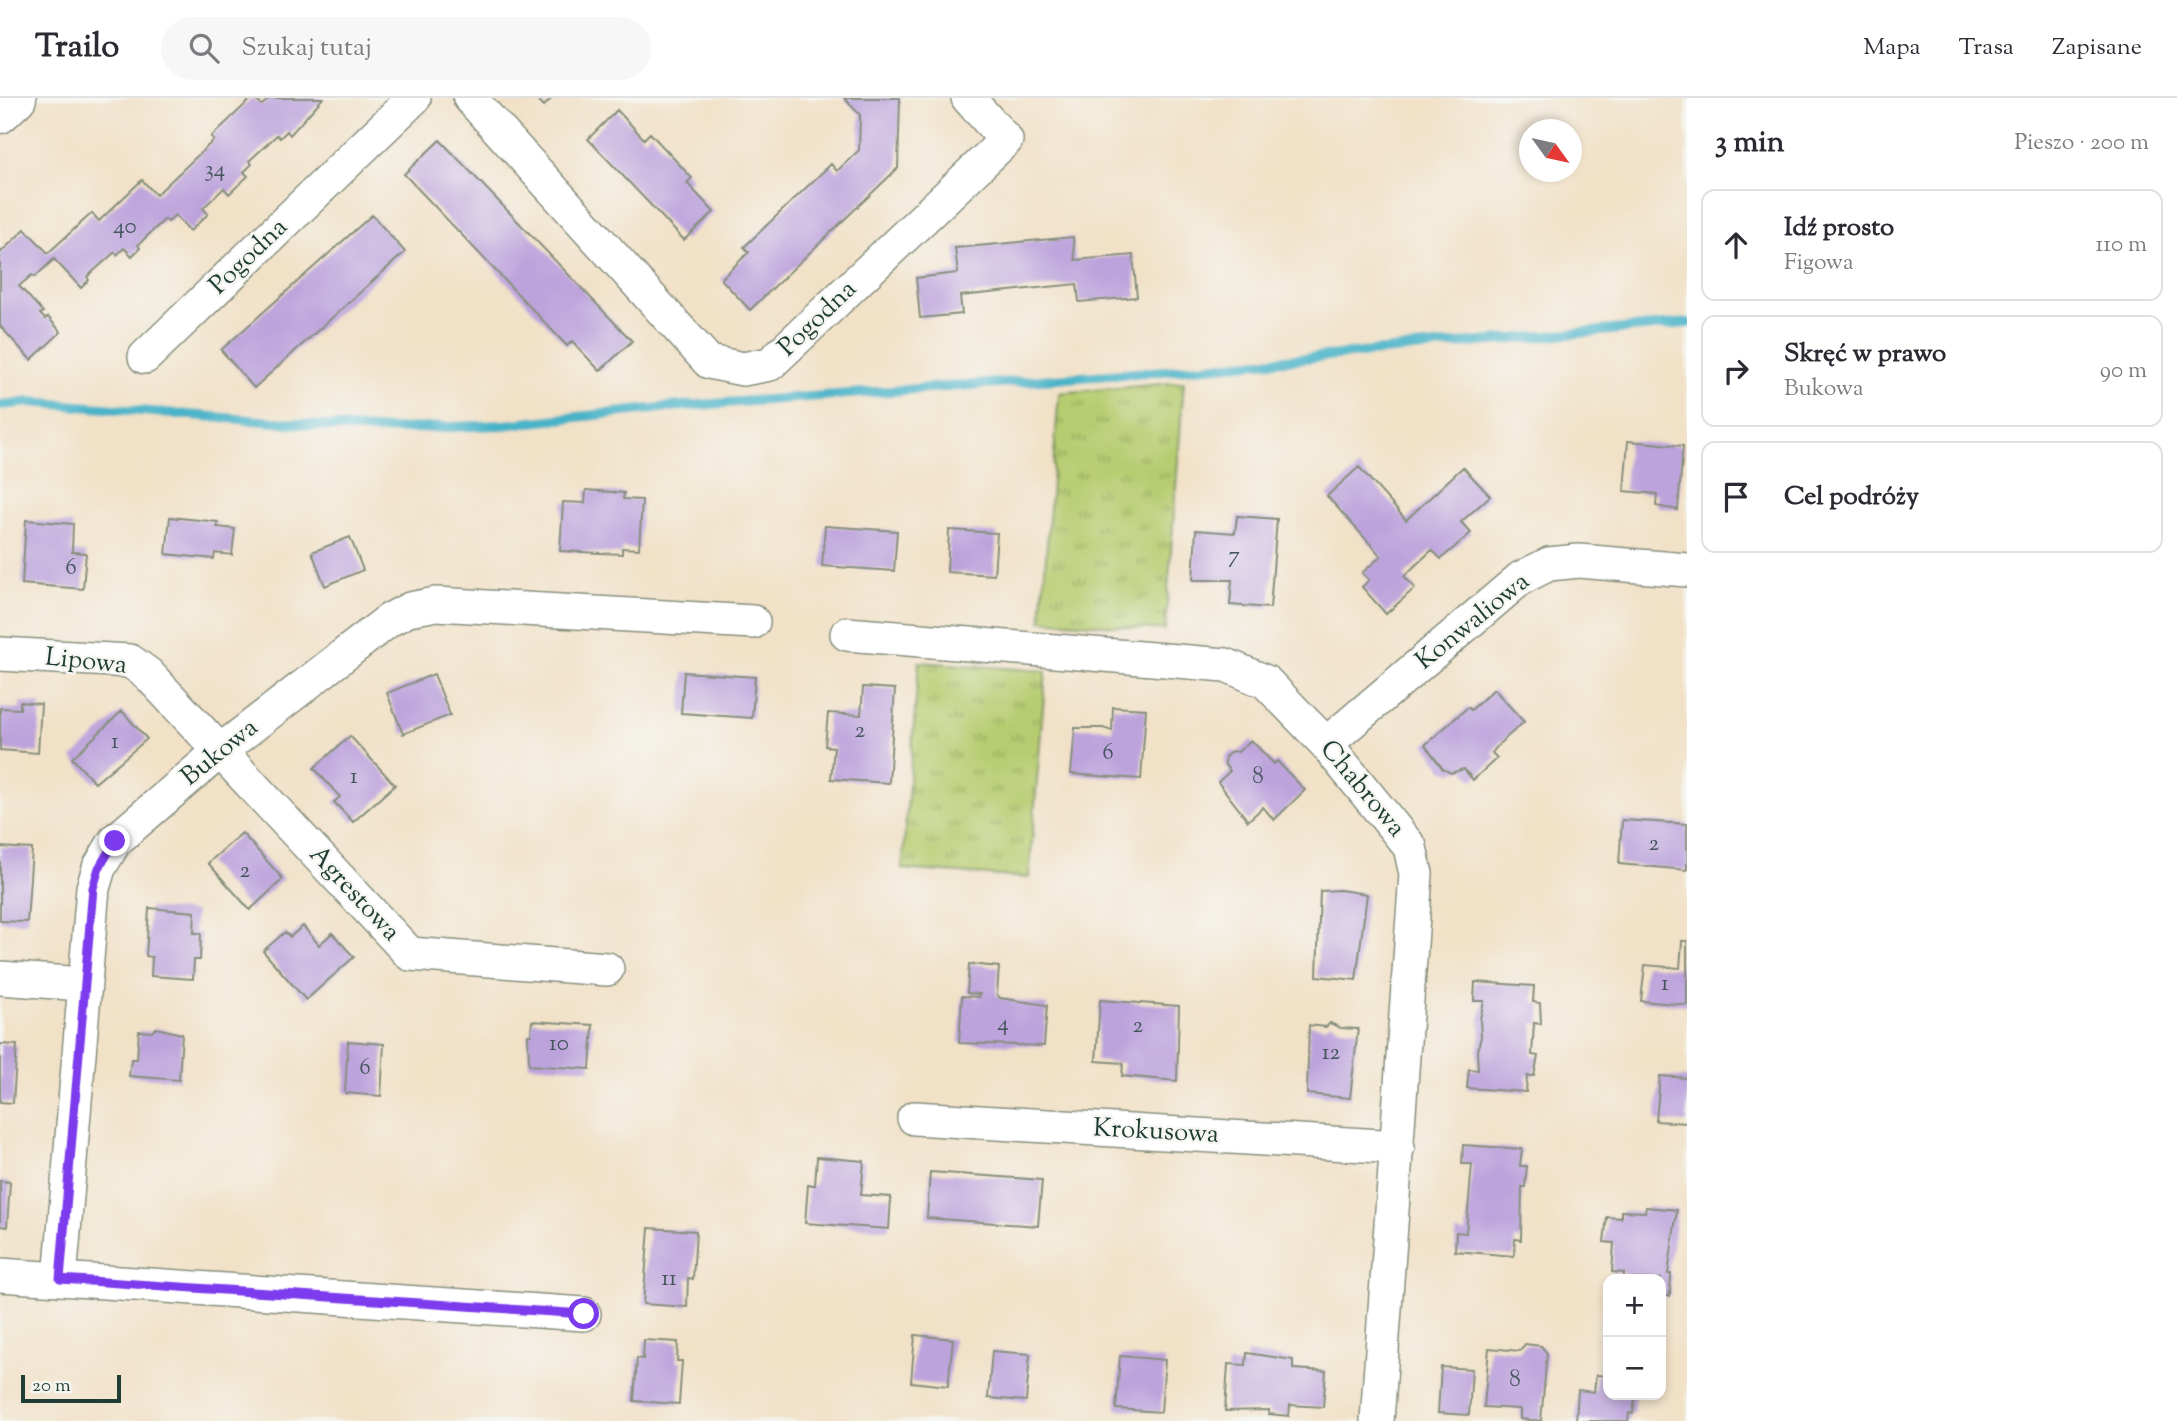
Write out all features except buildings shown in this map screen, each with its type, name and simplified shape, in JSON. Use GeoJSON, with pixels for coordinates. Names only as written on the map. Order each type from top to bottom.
{"type":"FeatureCollection","features":[{"type":"Feature","properties":{"kind":"street"},"geometry":{"type":"LineString","coordinates":[[0,114],[17,98]]}},
{"type":"Feature","properties":{"kind":"street","name":"Pogodna"},"geometry":{"type":"LineString","coordinates":[[145,357],[414,98]]}},
{"type":"Feature","properties":{"kind":"street","name":"Pogodna"},"geometry":{"type":"LineString","coordinates":[[470,98],[709,362],[743,369],[770,364],[1006,140],[968,98]]}},
{"type":"Feature","properties":{"kind":"street","name":"Konwaliowa"},"geometry":{"type":"LineString","coordinates":[[1326,744],[1521,578],[1549,565],[1579,561],[1687,570]]}},
{"type":"Feature","properties":{"kind":"street","name":"Bukowa"},"geometry":{"type":"LineString","coordinates":[[60,1279],[93,888],[99,868],[115,841],[220,751],[389,620],[410,609],[436,604],[752,622]]}},
{"type":"Feature","properties":{"kind":"street","name":"Chabrowa"},"geometry":{"type":"LineString","coordinates":[[847,634],[1226,665],[1266,682],[1326,744],[1410,847],[1416,874],[1377,1421]]}},
{"type":"Feature","properties":{"kind":"street","name":"Lipowa"},"geometry":{"type":"LineString","coordinates":[[0,654],[130,661],[148,674],[220,751]]}},
{"type":"Feature","properties":{"kind":"street","name":"Agrestowa"},"geometry":{"type":"LineString","coordinates":[[220,751],[410,954],[607,969]]}},
{"type":"Feature","properties":{"kind":"street"},"geometry":{"type":"LineString","coordinates":[[0,978],[83,984]]}},
{"type":"Feature","properties":{"kind":"street","name":"Krokusowa"},"geometry":{"type":"LineString","coordinates":[[914,1118],[1398,1147]]}},
{"type":"Feature","properties":{"kind":"street"},"geometry":{"type":"LineString","coordinates":[[0,1275],[584,1314]]}},
{"type":"Feature","properties":{"kind":"green space"},"geometry":{"type":"Polygon","coordinates":[[[1184,382],[1165,630],[1041,620],[1059,393],[1184,382]]]}},
{"type":"Feature","properties":{"kind":"green space"},"geometry":{"type":"Polygon","coordinates":[[[919,662],[1046,671],[1029,878],[902,869],[919,662]]]}},
{"type":"Feature","properties":{"kind":"waterway"},"geometry":{"type":"LineString","coordinates":[[0,405],[31,402],[374,430],[503,425],[670,407],[1163,371],[1687,323]]}},
{"type":"Feature","properties":{"kind":"route"},"geometry":{"type":"LineString","coordinates":[[115,841],[99,868],[93,888],[60,1279],[584,1314]]}}]}
